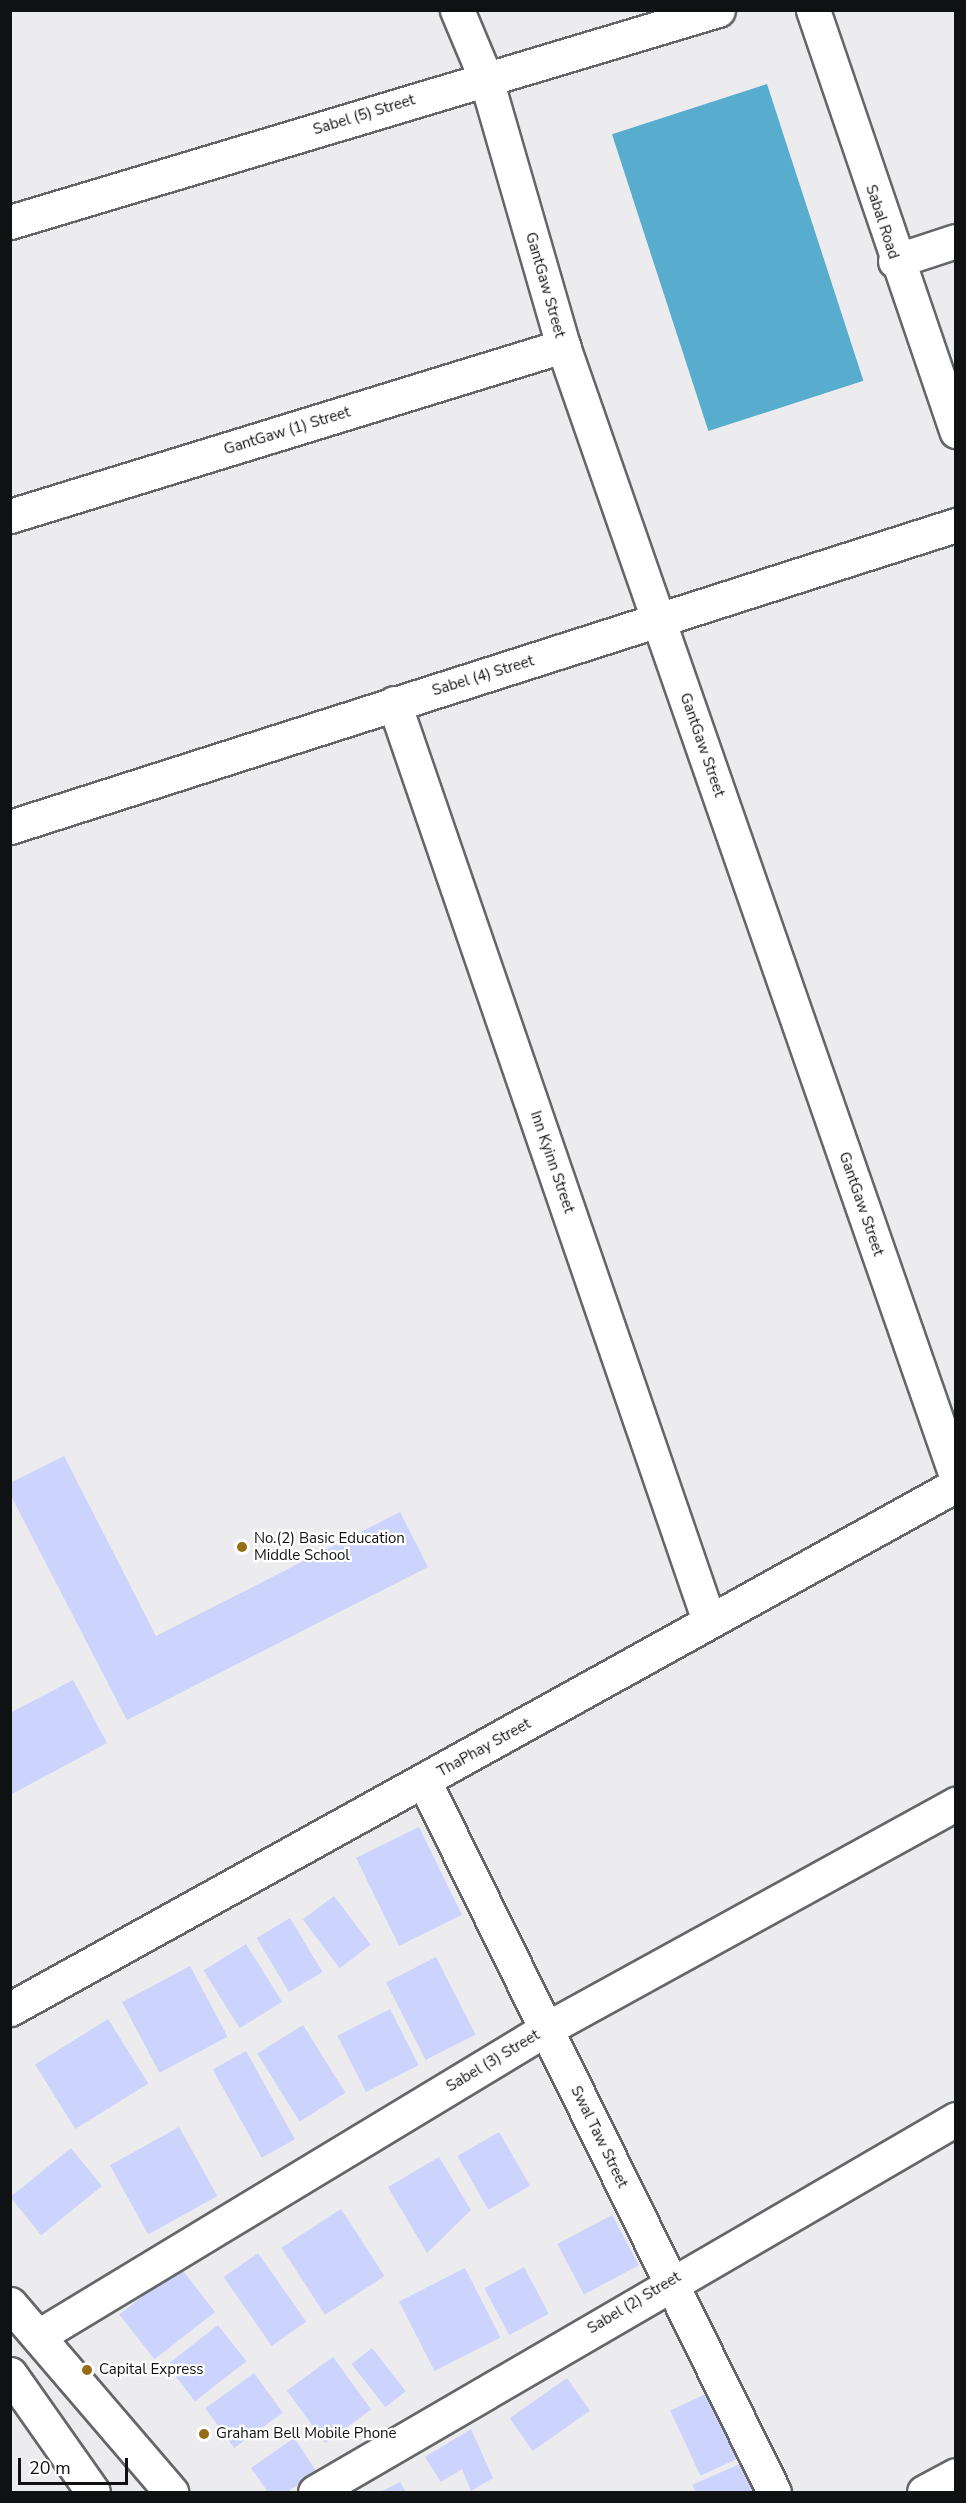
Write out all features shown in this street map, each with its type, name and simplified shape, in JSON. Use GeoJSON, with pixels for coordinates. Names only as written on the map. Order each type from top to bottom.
{"type":"FeatureCollection","features":[{"type":"Feature","properties":{"kind":"street","name":"GantGaw Street"},"geometry":{"type":"LineString","coordinates":[[457,10],[486,79],[563,346],[956,1476]]}},
{"type":"Feature","properties":{"kind":"street","name":"Sabel (5) Street"},"geometry":{"type":"LineString","coordinates":[[10,222],[718,10]]}},
{"type":"Feature","properties":{"kind":"street","name":"Sabal Road"},"geometry":{"type":"LineString","coordinates":[[823,13],[895,261],[956,431]]}},
{"type":"Feature","properties":{"kind":"street"},"geometry":{"type":"LineString","coordinates":[[895,261],[956,241]]}},
{"type":"Feature","properties":{"kind":"street","name":"GantGaw (1) Street"},"geometry":{"type":"LineString","coordinates":[[10,516],[563,346]]}},
{"type":"Feature","properties":{"kind":"street","name":"Sabel (4) Street"},"geometry":{"type":"LineString","coordinates":[[10,827],[956,525]]}},
{"type":"Feature","properties":{"kind":"street","name":"Inn Kyinn Street"},"geometry":{"type":"LineString","coordinates":[[394,703],[710,1621]]}},
{"type":"Feature","properties":{"kind":"street","name":"ThaPhay Street"},"geometry":{"type":"LineString","coordinates":[[10,2009],[956,1485]]}},
{"type":"Feature","properties":{"kind":"street","name":"Swal Taw Street"},"geometry":{"type":"LineString","coordinates":[[424,1781],[774,2493]]}},
{"type":"Feature","properties":{"kind":"street","name":"Sabel (3) Street"},"geometry":{"type":"LineString","coordinates":[[40,2335],[546,2029],[956,1804]]}},
{"type":"Feature","properties":{"kind":"street","name":"Sabel (2) Street"},"geometry":{"type":"LineString","coordinates":[[315,2493],[670,2282],[956,2119]]}},
{"type":"Feature","properties":{"kind":"street"},"geometry":{"type":"LineString","coordinates":[[10,2304],[40,2335],[171,2493]]}},
{"type":"Feature","properties":{"kind":"street"},"geometry":{"type":"LineString","coordinates":[[10,2374],[93,2493]]}},
{"type":"Feature","properties":{"kind":"street"},"geometry":{"type":"LineString","coordinates":[[924,2493],[956,2475]]}},
{"type":"Feature","properties":{"kind":"water"},"geometry":{"type":"Polygon","coordinates":[[[767,84],[863,381],[708,431],[612,134],[767,84]]]}},
{"type":"Feature","properties":{"kind":"building"},"geometry":{"type":"Polygon","coordinates":[[[64,1456],[156,1636],[400,1512],[428,1567],[127,1720],[10,1494],[10,1483],[64,1456]]]}},
{"type":"Feature","properties":{"kind":"building"},"geometry":{"type":"Polygon","coordinates":[[[73,1680],[107,1743],[10,1795],[10,1713],[73,1680]]]}},
{"type":"Feature","properties":{"kind":"building"},"geometry":{"type":"Polygon","coordinates":[[[419,1827],[462,1915],[399,1946],[356,1858],[419,1827]]]}},
{"type":"Feature","properties":{"kind":"building"},"geometry":{"type":"Polygon","coordinates":[[[334,1896],[371,1945],[340,1968],[303,1919],[334,1896]]]}},
{"type":"Feature","properties":{"kind":"building"},"geometry":{"type":"Polygon","coordinates":[[[290,1918],[322,1972],[289,1992],[257,1938],[290,1918]]]}},
{"type":"Feature","properties":{"kind":"building"},"geometry":{"type":"Polygon","coordinates":[[[246,1944],[282,2002],[240,2028],[204,1970],[246,1944]]]}},
{"type":"Feature","properties":{"kind":"building"},"geometry":{"type":"Polygon","coordinates":[[[436,1957],[475,2035],[426,2060],[386,1982],[436,1957]]]}},
{"type":"Feature","properties":{"kind":"building"},"geometry":{"type":"Polygon","coordinates":[[[190,1966],[228,2037],[160,2073],[122,2002],[190,1966]]]}},
{"type":"Feature","properties":{"kind":"building"},"geometry":{"type":"Polygon","coordinates":[[[390,2009],[419,2065],[366,2092],[337,2036],[390,2009]]]}},
{"type":"Feature","properties":{"kind":"building"},"geometry":{"type":"Polygon","coordinates":[[[108,2019],[148,2083],[75,2129],[35,2065],[108,2019]]]}},
{"type":"Feature","properties":{"kind":"building"},"geometry":{"type":"Polygon","coordinates":[[[303,2025],[345,2093],[300,2121],[257,2054],[303,2025]]]}},
{"type":"Feature","properties":{"kind":"building"},"geometry":{"type":"Polygon","coordinates":[[[246,2051],[295,2139],[262,2158],[213,2069],[246,2051]]]}},
{"type":"Feature","properties":{"kind":"building"},"geometry":{"type":"Polygon","coordinates":[[[179,2127],[217,2196],[148,2234],[110,2165],[179,2127]]]}},
{"type":"Feature","properties":{"kind":"building"},"geometry":{"type":"Polygon","coordinates":[[[499,2132],[530,2186],[488,2210],[457,2156],[499,2132]]]}},
{"type":"Feature","properties":{"kind":"building"},"geometry":{"type":"Polygon","coordinates":[[[71,2148],[102,2186],[41,2235],[10,2197],[71,2148]]]}},
{"type":"Feature","properties":{"kind":"building"},"geometry":{"type":"Polygon","coordinates":[[[439,2157],[471,2210],[427,2253],[388,2187],[439,2157]]]}},
{"type":"Feature","properties":{"kind":"building"},"geometry":{"type":"Polygon","coordinates":[[[341,2209],[385,2276],[325,2315],[281,2248],[341,2209]]]}},
{"type":"Feature","properties":{"kind":"building"},"geometry":{"type":"Polygon","coordinates":[[[612,2215],[639,2265],[584,2294],[557,2244],[612,2215]]]}},
{"type":"Feature","properties":{"kind":"building"},"geometry":{"type":"Polygon","coordinates":[[[258,2253],[306,2322],[272,2346],[224,2277],[258,2253]]]}},
{"type":"Feature","properties":{"kind":"building"},"geometry":{"type":"Polygon","coordinates":[[[180,2267],[215,2312],[154,2359],[119,2314],[180,2267]]]}},
{"type":"Feature","properties":{"kind":"building"},"geometry":{"type":"Polygon","coordinates":[[[524,2267],[549,2314],[509,2335],[484,2288],[524,2267]]]}},
{"type":"Feature","properties":{"kind":"building"},"geometry":{"type":"Polygon","coordinates":[[[465,2268],[500,2337],[434,2371],[399,2302],[465,2268]]]}},
{"type":"Feature","properties":{"kind":"building"},"geometry":{"type":"Polygon","coordinates":[[[218,2325],[246,2361],[195,2401],[167,2365],[218,2325]]]}},
{"type":"Feature","properties":{"kind":"building"},"geometry":{"type":"Polygon","coordinates":[[[372,2348],[406,2391],[385,2407],[352,2364],[372,2348]]]}},
{"type":"Feature","properties":{"kind":"building"},"geometry":{"type":"Polygon","coordinates":[[[333,2357],[371,2410],[325,2443],[287,2391],[333,2357]]]}},
{"type":"Feature","properties":{"kind":"building"},"geometry":{"type":"Polygon","coordinates":[[[254,2373],[283,2413],[234,2448],[205,2408],[254,2373]]]}},
{"type":"Feature","properties":{"kind":"building"},"geometry":{"type":"Polygon","coordinates":[[[567,2378],[590,2411],[533,2451],[510,2418],[567,2378]]]}},
{"type":"Feature","properties":{"kind":"building"},"geometry":{"type":"Polygon","coordinates":[[[710,2392],[740,2457],[701,2476],[670,2411],[710,2392]]]}},
{"type":"Feature","properties":{"kind":"building"},"geometry":{"type":"Polygon","coordinates":[[[471,2429],[493,2478],[471,2491],[462,2469],[441,2482],[425,2457],[471,2429]]]}},
{"type":"Feature","properties":{"kind":"building"},"geometry":{"type":"Polygon","coordinates":[[[294,2438],[317,2472],[287,2492],[268,2492],[251,2468],[294,2438]]]}},
{"type":"Feature","properties":{"kind":"building"},"geometry":{"type":"Polygon","coordinates":[[[749,2460],[764,2492],[696,2492],[692,2485],[749,2460]]]}},
{"type":"Feature","properties":{"kind":"building"},"geometry":{"type":"Polygon","coordinates":[[[400,2482],[406,2492],[380,2492],[400,2482]]]}},
{"type":"Feature","properties":{"kind":"place","name":"No.(2) Basic Education Middle School"},"geometry":{"type":"Point","coordinates":[242,1547]}},
{"type":"Feature","properties":{"kind":"place","name":"Capital Express"},"geometry":{"type":"Point","coordinates":[87,2370]}},
{"type":"Feature","properties":{"kind":"place","name":"Graham Bell Mobile Phone"},"geometry":{"type":"Point","coordinates":[204,2434]}}]}
